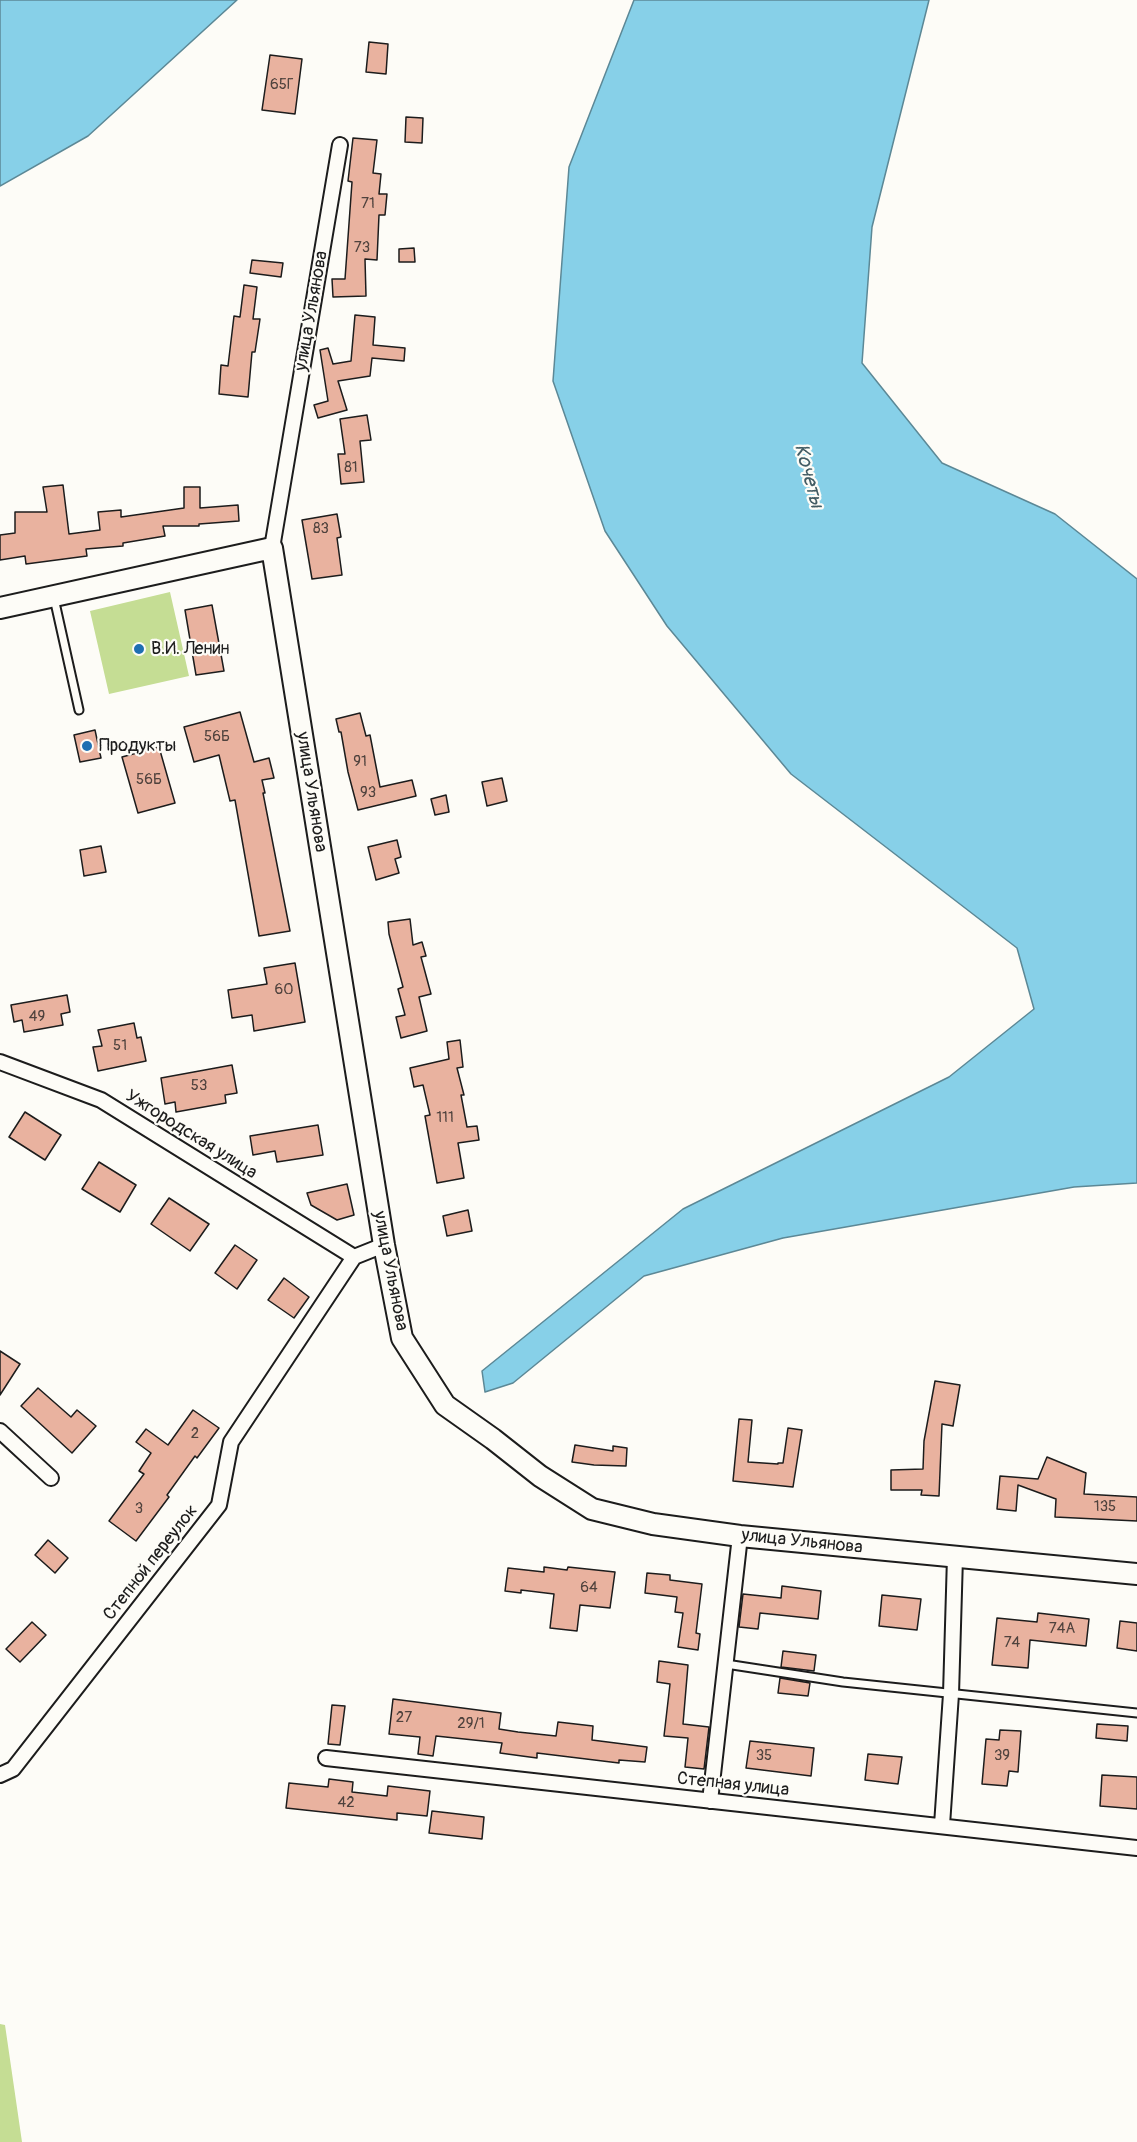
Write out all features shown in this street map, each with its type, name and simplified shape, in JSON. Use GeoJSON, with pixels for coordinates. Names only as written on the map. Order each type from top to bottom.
{"type":"FeatureCollection","features":[{"type":"Feature","properties":{"kind":"street","name":"улица Ульянова"},"geometry":{"type":"LineString","coordinates":[[340,145],[272,548],[384,1245],[402,1338],[445,1405],[540,1476],[592,1509],[653,1524],[740,1536],[1137,1574]]}},
{"type":"Feature","properties":{"kind":"street"},"geometry":{"type":"LineString","coordinates":[[0,608],[272,548]]}},
{"type":"Feature","properties":{"kind":"street","name":"Ужгородская улица"},"geometry":{"type":"LineString","coordinates":[[0,1062],[101,1100],[354,1257]]}},
{"type":"Feature","properties":{"kind":"street"},"geometry":{"type":"LineString","coordinates":[[354,1257],[384,1245]]}},
{"type":"Feature","properties":{"kind":"street","name":"Степной переулок"},"geometry":{"type":"LineString","coordinates":[[0,1775],[13,1769],[219,1506],[231,1442],[354,1257]]}},
{"type":"Feature","properties":{"kind":"street"},"geometry":{"type":"LineString","coordinates":[[0,1431],[51,1478]]}},
{"type":"Feature","properties":{"kind":"street"},"geometry":{"type":"LineString","coordinates":[[710,1801],[740,1536]]}},
{"type":"Feature","properties":{"kind":"street"},"geometry":{"type":"LineString","coordinates":[[942,1825],[951,1694],[955,1557]]}},
{"type":"Feature","properties":{"kind":"street","name":"Степная улица"},"geometry":{"type":"LineString","coordinates":[[326,1758],[1137,1848]]}},
{"type":"Feature","properties":{"kind":"lane"},"geometry":{"type":"LineString","coordinates":[[54,596],[79,710]]}},
{"type":"Feature","properties":{"kind":"lane"},"geometry":{"type":"LineString","coordinates":[[726,1665],[843,1682],[1137,1713]]}},
{"type":"Feature","properties":{"kind":"green space"},"geometry":{"type":"Polygon","coordinates":[[[170,592],[189,676],[109,694],[90,611],[170,592]]]}},
{"type":"Feature","properties":{"kind":"green space"},"geometry":{"type":"Polygon","coordinates":[[[0,2024],[5,2025],[22,2142],[0,2142],[0,2024]]]}},
{"type":"Feature","properties":{"kind":"water"},"geometry":{"type":"Polygon","coordinates":[[[0,0],[237,0],[88,136],[0,186],[0,0]]]}},
{"type":"Feature","properties":{"kind":"water","name":"Кочеты"},"geometry":{"type":"Polygon","coordinates":[[[634,0],[929,0],[872,227],[862,363],[942,463],[1055,514],[1137,579],[1137,1183],[1074,1187],[783,1238],[644,1276],[513,1383],[485,1392],[482,1371],[683,1209],[949,1077],[1034,1009],[1017,948],[791,774],[667,626],[605,531],[553,381],[569,167],[634,0]]]}},
{"type":"Feature","properties":{"kind":"building"},"geometry":{"type":"Polygon","coordinates":[[[369,42],[388,44],[386,74],[366,72],[369,42]]]}},
{"type":"Feature","properties":{"kind":"building"},"geometry":{"type":"Polygon","coordinates":[[[270,55],[302,59],[295,114],[262,110],[270,55]]]}},
{"type":"Feature","properties":{"kind":"building"},"geometry":{"type":"Polygon","coordinates":[[[406,117],[423,118],[422,143],[405,142],[406,117]]]}},
{"type":"Feature","properties":{"kind":"building"},"geometry":{"type":"Polygon","coordinates":[[[353,138],[377,140],[373,173],[381,174],[379,194],[387,194],[385,215],[379,215],[377,260],[365,259],[366,296],[333,297],[332,279],[345,279],[352,182],[348,181],[353,138]]]}},
{"type":"Feature","properties":{"kind":"building"},"geometry":{"type":"Polygon","coordinates":[[[414,248],[415,262],[399,262],[399,249],[414,248]]]}},
{"type":"Feature","properties":{"kind":"building"},"geometry":{"type":"Polygon","coordinates":[[[252,260],[283,263],[281,277],[250,273],[252,260]]]}},
{"type":"Feature","properties":{"kind":"building"},"geometry":{"type":"Polygon","coordinates":[[[244,285],[257,287],[253,319],[260,319],[255,352],[252,352],[248,397],[219,394],[221,365],[228,366],[234,316],[240,317],[244,285]]]}},
{"type":"Feature","properties":{"kind":"building"},"geometry":{"type":"Polygon","coordinates":[[[355,315],[375,317],[373,345],[405,348],[404,361],[372,358],[370,376],[338,381],[347,410],[318,418],[314,405],[328,401],[320,350],[328,348],[333,364],[351,361],[355,315]]]}},
{"type":"Feature","properties":{"kind":"building"},"geometry":{"type":"Polygon","coordinates":[[[367,415],[371,440],[360,441],[364,482],[341,484],[338,454],[345,454],[340,419],[367,415]]]}},
{"type":"Feature","properties":{"kind":"building"},"geometry":{"type":"Polygon","coordinates":[[[63,485],[69,534],[100,530],[98,512],[121,510],[121,517],[184,508],[184,487],[200,487],[200,508],[238,505],[239,521],[199,524],[199,526],[163,526],[165,536],[123,543],[123,546],[86,549],[87,556],[26,564],[25,556],[0,560],[0,535],[15,533],[15,512],[47,512],[43,487],[63,485]]]}},
{"type":"Feature","properties":{"kind":"building"},"geometry":{"type":"Polygon","coordinates":[[[337,514],[341,537],[337,538],[342,575],[312,579],[302,520],[337,514]]]}},
{"type":"Feature","properties":{"kind":"building"},"geometry":{"type":"Polygon","coordinates":[[[212,605],[224,671],[196,675],[185,610],[212,605]]]}},
{"type":"Feature","properties":{"kind":"building"},"geometry":{"type":"Polygon","coordinates":[[[240,712],[254,762],[269,758],[274,778],[262,780],[265,793],[263,793],[290,931],[259,936],[235,800],[230,801],[219,755],[194,762],[184,727],[240,712]]]}},
{"type":"Feature","properties":{"kind":"building"},"geometry":{"type":"Polygon","coordinates":[[[360,713],[366,736],[370,735],[380,787],[412,780],[416,796],[358,810],[341,732],[339,732],[336,719],[360,713]]]}},
{"type":"Feature","properties":{"kind":"building","name":"Продукты"},"geometry":{"type":"Polygon","coordinates":[[[95,730],[101,758],[80,762],[74,735],[95,730]]]}},
{"type":"Feature","properties":{"kind":"building"},"geometry":{"type":"Polygon","coordinates":[[[159,747],[175,803],[138,813],[122,757],[159,747]]]}},
{"type":"Feature","properties":{"kind":"building"},"geometry":{"type":"Polygon","coordinates":[[[502,778],[507,801],[487,806],[482,782],[502,778]]]}},
{"type":"Feature","properties":{"kind":"building"},"geometry":{"type":"Polygon","coordinates":[[[446,795],[449,812],[435,815],[431,799],[446,795]]]}},
{"type":"Feature","properties":{"kind":"building"},"geometry":{"type":"Polygon","coordinates":[[[397,840],[401,857],[395,859],[399,873],[376,880],[368,847],[397,840]]]}},
{"type":"Feature","properties":{"kind":"building"},"geometry":{"type":"Polygon","coordinates":[[[101,846],[106,872],[84,876],[80,850],[101,846]]]}},
{"type":"Feature","properties":{"kind":"building"},"geometry":{"type":"Polygon","coordinates":[[[410,919],[413,945],[422,942],[426,956],[421,957],[431,994],[419,997],[427,1031],[401,1038],[396,1017],[405,1015],[398,989],[403,987],[388,922],[410,919]]]}},
{"type":"Feature","properties":{"kind":"building"},"geometry":{"type":"Polygon","coordinates":[[[295,963],[305,1022],[254,1031],[252,1015],[232,1018],[228,990],[267,984],[264,968],[295,963]]]}},
{"type":"Feature","properties":{"kind":"building"},"geometry":{"type":"Polygon","coordinates":[[[67,995],[70,1012],[61,1014],[63,1025],[24,1032],[22,1020],[14,1022],[11,1005],[67,995]]]}},
{"type":"Feature","properties":{"kind":"building"},"geometry":{"type":"Polygon","coordinates":[[[134,1023],[137,1038],[141,1037],[146,1061],[98,1071],[93,1047],[102,1046],[98,1030],[134,1023]]]}},
{"type":"Feature","properties":{"kind":"building"},"geometry":{"type":"Polygon","coordinates":[[[460,1040],[463,1067],[457,1068],[464,1095],[461,1095],[467,1127],[477,1126],[479,1140],[458,1143],[464,1178],[437,1183],[425,1116],[430,1115],[423,1085],[414,1087],[410,1068],[449,1059],[447,1042],[460,1040]]]}},
{"type":"Feature","properties":{"kind":"building"},"geometry":{"type":"Polygon","coordinates":[[[232,1065],[237,1093],[225,1095],[226,1103],[176,1112],[175,1102],[165,1104],[161,1078],[232,1065]]]}},
{"type":"Feature","properties":{"kind":"building"},"geometry":{"type":"Polygon","coordinates":[[[25,1112],[61,1135],[45,1160],[9,1137],[25,1112]]]}},
{"type":"Feature","properties":{"kind":"building"},"geometry":{"type":"Polygon","coordinates":[[[318,1125],[323,1155],[277,1162],[275,1151],[253,1155],[250,1136],[318,1125]]]}},
{"type":"Feature","properties":{"kind":"building"},"geometry":{"type":"Polygon","coordinates":[[[99,1162],[136,1185],[120,1212],[82,1189],[99,1162]]]}},
{"type":"Feature","properties":{"kind":"building"},"geometry":{"type":"Polygon","coordinates":[[[347,1184],[354,1215],[337,1220],[311,1205],[307,1193],[347,1184]]]}},
{"type":"Feature","properties":{"kind":"building"},"geometry":{"type":"Polygon","coordinates":[[[169,1198],[209,1224],[190,1251],[151,1224],[169,1198]]]}},
{"type":"Feature","properties":{"kind":"building"},"geometry":{"type":"Polygon","coordinates":[[[468,1210],[472,1231],[447,1236],[443,1216],[468,1210]]]}},
{"type":"Feature","properties":{"kind":"building"},"geometry":{"type":"Polygon","coordinates":[[[235,1245],[257,1260],[237,1289],[215,1273],[235,1245]]]}},
{"type":"Feature","properties":{"kind":"building"},"geometry":{"type":"Polygon","coordinates":[[[284,1278],[309,1297],[294,1318],[268,1300],[284,1278]]]}},
{"type":"Feature","properties":{"kind":"building"},"geometry":{"type":"Polygon","coordinates":[[[0,1351],[20,1364],[0,1395],[0,1351]]]}},
{"type":"Feature","properties":{"kind":"building"},"geometry":{"type":"Polygon","coordinates":[[[935,1381],[960,1385],[953,1426],[942,1424],[939,1496],[921,1495],[922,1490],[891,1490],[891,1470],[923,1469],[924,1441],[935,1381]]]}},
{"type":"Feature","properties":{"kind":"building"},"geometry":{"type":"Polygon","coordinates":[[[38,1388],[71,1417],[77,1410],[96,1426],[72,1453],[21,1406],[38,1388]]]}},
{"type":"Feature","properties":{"kind":"building"},"geometry":{"type":"Polygon","coordinates":[[[193,1410],[219,1428],[197,1458],[195,1456],[167,1495],[169,1497],[136,1541],[109,1521],[144,1474],[139,1471],[151,1453],[136,1442],[146,1429],[168,1445],[193,1410]]]}},
{"type":"Feature","properties":{"kind":"building"},"geometry":{"type":"Polygon","coordinates":[[[739,1419],[752,1420],[748,1462],[783,1463],[788,1428],[802,1430],[793,1487],[733,1481],[739,1419]]]}},
{"type":"Feature","properties":{"kind":"building"},"geometry":{"type":"Polygon","coordinates":[[[575,1445],[613,1451],[613,1446],[627,1448],[626,1466],[572,1462],[575,1445]]]}},
{"type":"Feature","properties":{"kind":"building"},"geometry":{"type":"Polygon","coordinates":[[[1047,1457],[1086,1473],[1084,1494],[1137,1497],[1137,1521],[1055,1517],[1056,1499],[1018,1485],[1016,1511],[997,1509],[1000,1476],[1038,1479],[1047,1457]]]}},
{"type":"Feature","properties":{"kind":"building"},"geometry":{"type":"Polygon","coordinates":[[[48,1540],[68,1558],[55,1573],[35,1555],[48,1540]]]}},
{"type":"Feature","properties":{"kind":"building"},"geometry":{"type":"Polygon","coordinates":[[[544,1567],[615,1572],[610,1608],[580,1605],[577,1631],[550,1628],[554,1594],[521,1590],[521,1593],[505,1591],[508,1568],[544,1572],[544,1567]]]}},
{"type":"Feature","properties":{"kind":"building"},"geometry":{"type":"Polygon","coordinates":[[[647,1573],[670,1575],[670,1580],[702,1584],[696,1633],[700,1634],[698,1650],[678,1647],[683,1613],[675,1612],[677,1597],[645,1593],[647,1573]]]}},
{"type":"Feature","properties":{"kind":"building"},"geometry":{"type":"Polygon","coordinates":[[[782,1586],[821,1591],[818,1619],[760,1613],[758,1629],[739,1627],[743,1594],[781,1598],[782,1586]]]}},
{"type":"Feature","properties":{"kind":"building"},"geometry":{"type":"Polygon","coordinates":[[[882,1595],[921,1599],[917,1630],[879,1626],[882,1595]]]}},
{"type":"Feature","properties":{"kind":"building"},"geometry":{"type":"Polygon","coordinates":[[[1038,1613],[1089,1619],[1086,1646],[1030,1640],[1028,1668],[992,1665],[997,1618],[1037,1622],[1038,1613]]]}},
{"type":"Feature","properties":{"kind":"building"},"geometry":{"type":"Polygon","coordinates":[[[1120,1621],[1137,1623],[1137,1651],[1117,1648],[1120,1621]]]}},
{"type":"Feature","properties":{"kind":"building"},"geometry":{"type":"Polygon","coordinates":[[[32,1622],[46,1635],[20,1662],[6,1649],[32,1622]]]}},
{"type":"Feature","properties":{"kind":"building"},"geometry":{"type":"Polygon","coordinates":[[[783,1651],[816,1655],[814,1671],[781,1667],[783,1651]]]}},
{"type":"Feature","properties":{"kind":"building"},"geometry":{"type":"Polygon","coordinates":[[[659,1661],[688,1665],[683,1724],[709,1727],[704,1769],[685,1767],[688,1738],[664,1736],[670,1684],[657,1682],[659,1661]]]}},
{"type":"Feature","properties":{"kind":"building"},"geometry":{"type":"Polygon","coordinates":[[[780,1678],[810,1683],[808,1696],[778,1693],[780,1678]]]}},
{"type":"Feature","properties":{"kind":"building"},"geometry":{"type":"Polygon","coordinates":[[[393,1699],[501,1713],[499,1729],[518,1732],[556,1736],[558,1722],[593,1726],[592,1740],[647,1747],[645,1762],[619,1760],[619,1763],[537,1753],[537,1758],[500,1753],[502,1743],[436,1736],[433,1756],[418,1754],[420,1737],[389,1734],[393,1699]]]}},
{"type":"Feature","properties":{"kind":"building"},"geometry":{"type":"Polygon","coordinates":[[[332,1705],[345,1706],[340,1745],[328,1744],[332,1705]]]}},
{"type":"Feature","properties":{"kind":"building"},"geometry":{"type":"Polygon","coordinates":[[[1097,1724],[1128,1726],[1127,1741],[1096,1738],[1097,1724]]]}},
{"type":"Feature","properties":{"kind":"building"},"geometry":{"type":"Polygon","coordinates":[[[1000,1730],[1021,1731],[1018,1772],[1009,1771],[1007,1786],[982,1784],[986,1739],[999,1740],[1000,1730]]]}},
{"type":"Feature","properties":{"kind":"building"},"geometry":{"type":"Polygon","coordinates":[[[750,1741],[814,1748],[811,1776],[746,1768],[750,1741]]]}},
{"type":"Feature","properties":{"kind":"building"},"geometry":{"type":"Polygon","coordinates":[[[868,1754],[902,1757],[898,1784],[865,1780],[868,1754]]]}},
{"type":"Feature","properties":{"kind":"building"},"geometry":{"type":"Polygon","coordinates":[[[1102,1775],[1137,1777],[1137,1809],[1100,1806],[1102,1775]]]}},
{"type":"Feature","properties":{"kind":"building"},"geometry":{"type":"Polygon","coordinates":[[[329,1779],[353,1782],[352,1792],[387,1796],[388,1786],[430,1791],[427,1816],[397,1813],[397,1820],[286,1808],[289,1783],[328,1787],[329,1779]]]}},
{"type":"Feature","properties":{"kind":"building"},"geometry":{"type":"Polygon","coordinates":[[[432,1811],[484,1817],[482,1839],[429,1833],[432,1811]]]}},
{"type":"Feature","properties":{"kind":"place","name":"В.И. Ленин"},"geometry":{"type":"Point","coordinates":[139,649]}},
{"type":"Feature","properties":{"kind":"place","name":"Продукты"},"geometry":{"type":"Point","coordinates":[87,746]}}]}
